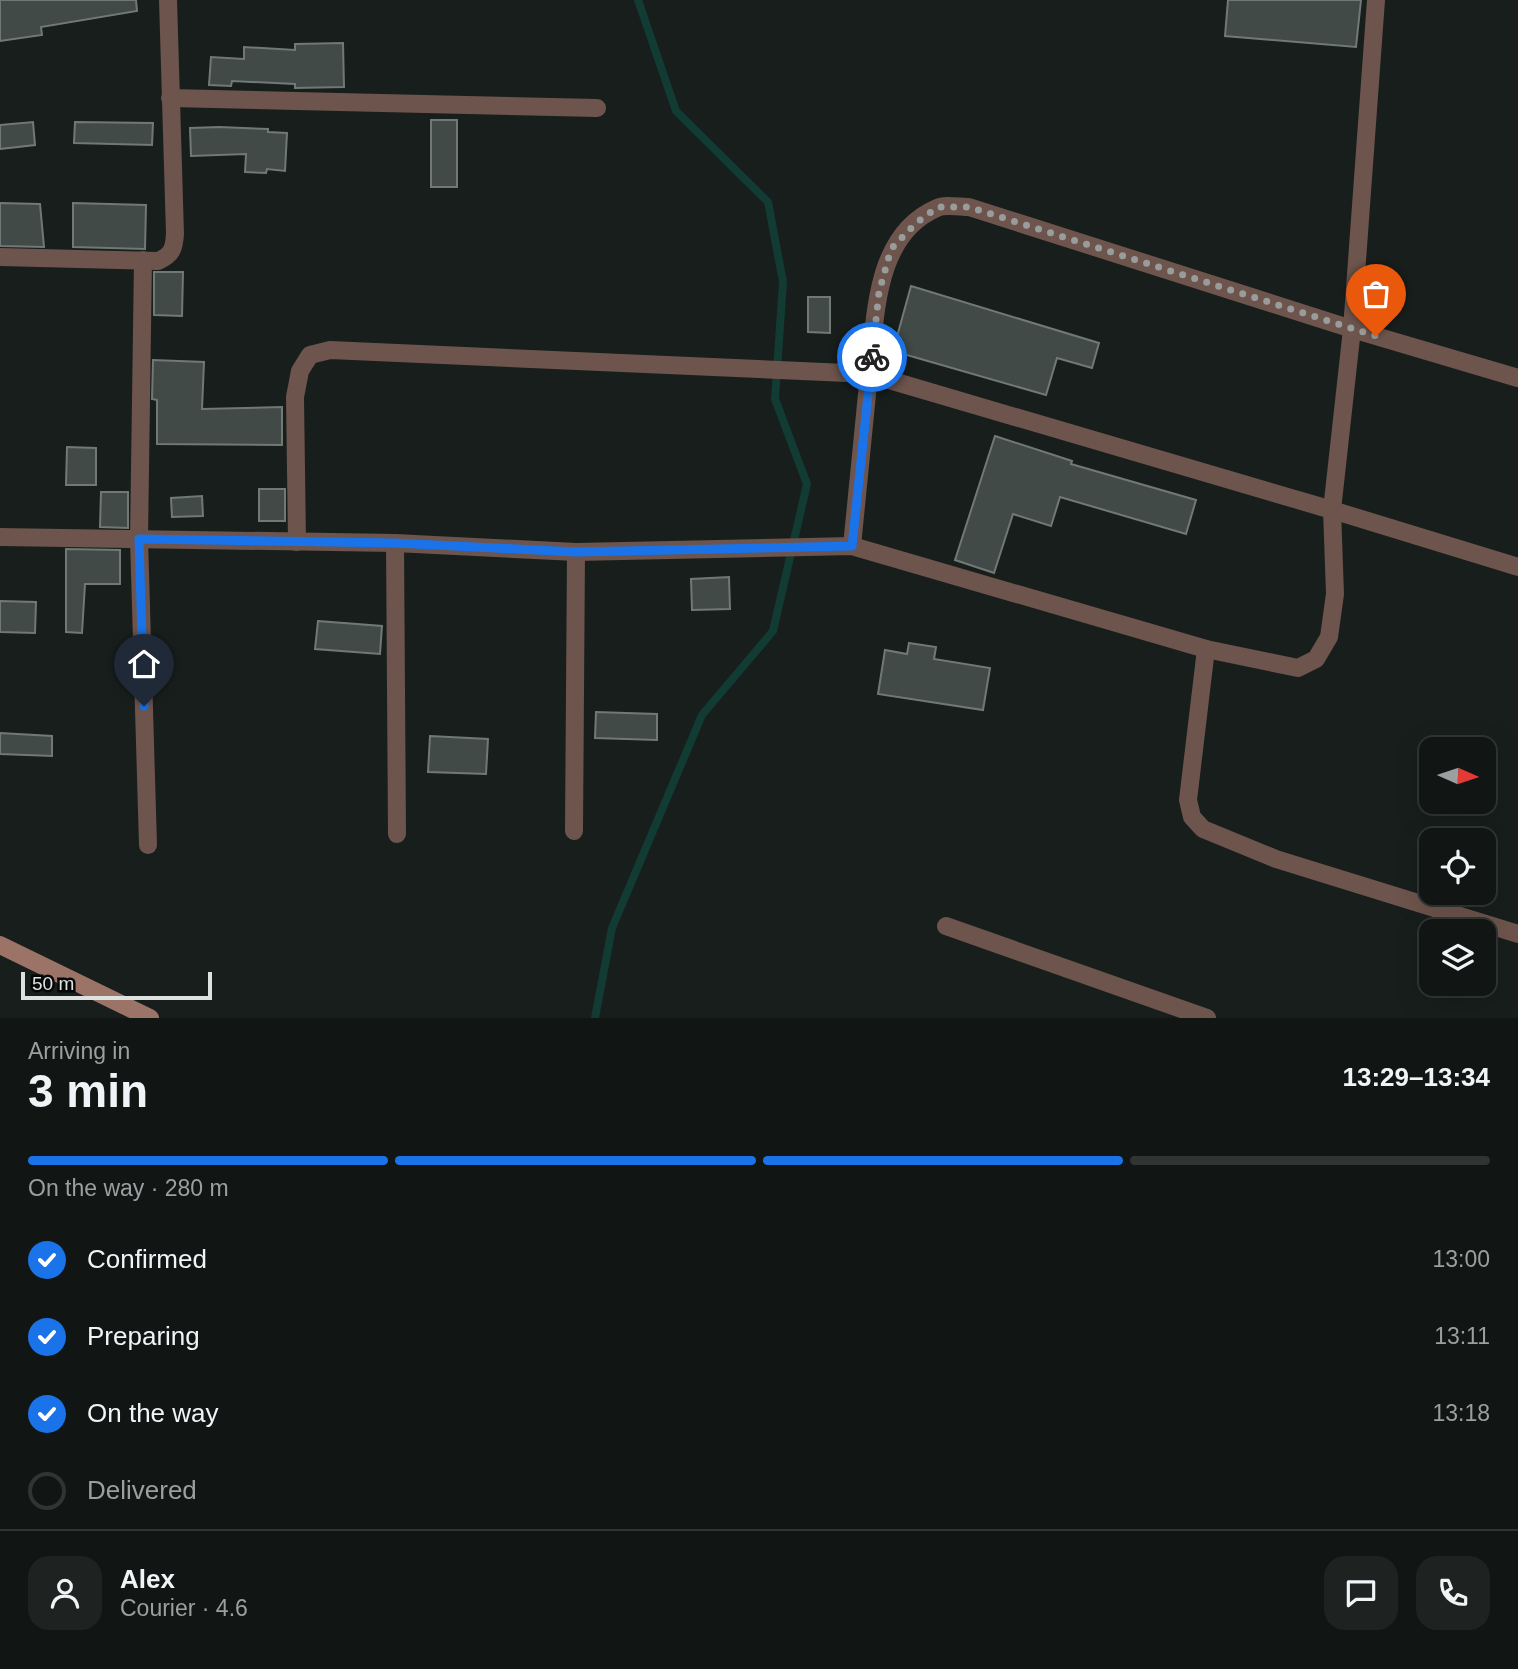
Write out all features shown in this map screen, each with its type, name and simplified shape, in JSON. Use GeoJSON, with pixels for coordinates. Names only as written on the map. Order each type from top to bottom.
{"type":"FeatureCollection","features":[{"type":"Feature","properties":{"kind":"main road"},"geometry":{"type":"LineString","coordinates":[[0,945],[150,1018]]}},
{"type":"Feature","properties":{"kind":"street"},"geometry":{"type":"LineString","coordinates":[[0,257],[158,261],[168,257],[174,248],[168,0]]}},
{"type":"Feature","properties":{"kind":"street"},"geometry":{"type":"LineString","coordinates":[[0,537],[395,543],[576,552],[852,546],[1206,649],[1298,668],[1316,659],[1329,637],[1335,594],[1332,510],[1352,330],[1376,0]]}},
{"type":"Feature","properties":{"kind":"street"},"geometry":{"type":"LineString","coordinates":[[170,98],[597,108]]}},
{"type":"Feature","properties":{"kind":"street"},"geometry":{"type":"LineString","coordinates":[[852,546],[879,292],[891,249],[916,223],[938,207],[969,207],[1352,330],[1518,377]]}},
{"type":"Feature","properties":{"kind":"street"},"geometry":{"type":"LineString","coordinates":[[143,260],[139,539],[148,845]]}},
{"type":"Feature","properties":{"kind":"street"},"geometry":{"type":"LineString","coordinates":[[297,542],[295,397],[300,371],[310,355],[330,351],[869,374],[1518,567]]}},
{"type":"Feature","properties":{"kind":"street"},"geometry":{"type":"LineString","coordinates":[[395,543],[397,834]]}},
{"type":"Feature","properties":{"kind":"street"},"geometry":{"type":"LineString","coordinates":[[574,831],[576,552]]}},
{"type":"Feature","properties":{"kind":"street"},"geometry":{"type":"LineString","coordinates":[[1206,649],[1188,800],[1192,817],[1203,829],[1276,859],[1518,934]]}},
{"type":"Feature","properties":{"kind":"street"},"geometry":{"type":"LineString","coordinates":[[947,926],[1207,1018]]}},
{"type":"Feature","properties":{"kind":"building"},"geometry":{"type":"Polygon","coordinates":[[[0,0],[136,0],[137,11],[41,27],[42,35],[0,41],[0,0]]]}},
{"type":"Feature","properties":{"kind":"building"},"geometry":{"type":"Polygon","coordinates":[[[1228,0],[1361,0],[1356,47],[1225,36],[1228,0]]]}},
{"type":"Feature","properties":{"kind":"building"},"geometry":{"type":"Polygon","coordinates":[[[343,43],[344,87],[295,88],[295,84],[232,81],[231,86],[209,85],[211,57],[244,59],[244,47],[295,50],[295,44],[343,43]]]}},
{"type":"Feature","properties":{"kind":"building"},"geometry":{"type":"Polygon","coordinates":[[[431,120],[457,120],[457,187],[431,187],[431,120]]]}},
{"type":"Feature","properties":{"kind":"building"},"geometry":{"type":"Polygon","coordinates":[[[33,122],[35,145],[0,149],[0,125],[33,122]]]}},
{"type":"Feature","properties":{"kind":"building"},"geometry":{"type":"Polygon","coordinates":[[[75,122],[153,123],[152,145],[74,143],[75,122]]]}},
{"type":"Feature","properties":{"kind":"building"},"geometry":{"type":"Polygon","coordinates":[[[190,128],[268,129],[268,132],[287,133],[285,171],[267,169],[266,173],[245,172],[246,154],[191,156],[190,128]]]}},
{"type":"Feature","properties":{"kind":"building"},"geometry":{"type":"Polygon","coordinates":[[[0,203],[40,204],[44,247],[0,246],[0,203]]]}},
{"type":"Feature","properties":{"kind":"building"},"geometry":{"type":"Polygon","coordinates":[[[73,203],[146,205],[145,249],[73,247],[73,203]]]}},
{"type":"Feature","properties":{"kind":"building"},"geometry":{"type":"Polygon","coordinates":[[[154,272],[183,272],[182,316],[154,315],[154,272]]]}},
{"type":"Feature","properties":{"kind":"building"},"geometry":{"type":"Polygon","coordinates":[[[911,286],[1099,343],[1092,368],[1057,358],[1046,395],[893,351],[911,286]]]}},
{"type":"Feature","properties":{"kind":"building"},"geometry":{"type":"Polygon","coordinates":[[[808,297],[830,297],[830,333],[808,332],[808,297]]]}},
{"type":"Feature","properties":{"kind":"building"},"geometry":{"type":"Polygon","coordinates":[[[153,360],[204,362],[202,409],[282,407],[282,445],[157,444],[157,400],[152,399],[153,360]]]}},
{"type":"Feature","properties":{"kind":"building"},"geometry":{"type":"Polygon","coordinates":[[[995,436],[1072,461],[1071,464],[1196,500],[1186,534],[1060,497],[1051,526],[1013,514],[994,573],[955,560],[995,436]]]}},
{"type":"Feature","properties":{"kind":"building"},"geometry":{"type":"Polygon","coordinates":[[[67,447],[96,448],[96,485],[66,485],[67,447]]]}},
{"type":"Feature","properties":{"kind":"building"},"geometry":{"type":"Polygon","coordinates":[[[259,489],[285,489],[285,521],[259,521],[259,489]]]}},
{"type":"Feature","properties":{"kind":"building"},"geometry":{"type":"Polygon","coordinates":[[[101,492],[128,492],[128,528],[100,527],[101,492]]]}},
{"type":"Feature","properties":{"kind":"building"},"geometry":{"type":"Polygon","coordinates":[[[202,496],[203,516],[172,517],[171,498],[202,496]]]}},
{"type":"Feature","properties":{"kind":"building"},"geometry":{"type":"Polygon","coordinates":[[[66,549],[120,550],[120,584],[85,584],[82,633],[66,632],[66,549]]]}},
{"type":"Feature","properties":{"kind":"building"},"geometry":{"type":"Polygon","coordinates":[[[729,577],[730,609],[692,610],[691,579],[729,577]]]}},
{"type":"Feature","properties":{"kind":"building"},"geometry":{"type":"Polygon","coordinates":[[[0,601],[36,602],[35,633],[0,632],[0,601]]]}},
{"type":"Feature","properties":{"kind":"building"},"geometry":{"type":"Polygon","coordinates":[[[318,621],[382,626],[380,654],[315,649],[318,621]]]}},
{"type":"Feature","properties":{"kind":"building"},"geometry":{"type":"Polygon","coordinates":[[[909,643],[936,647],[934,659],[990,668],[983,710],[878,694],[885,650],[907,654],[909,643]]]}},
{"type":"Feature","properties":{"kind":"building"},"geometry":{"type":"Polygon","coordinates":[[[596,712],[657,714],[657,740],[595,738],[596,712]]]}},
{"type":"Feature","properties":{"kind":"building"},"geometry":{"type":"Polygon","coordinates":[[[0,733],[52,736],[52,756],[0,754],[0,733]]]}},
{"type":"Feature","properties":{"kind":"building"},"geometry":{"type":"Polygon","coordinates":[[[430,736],[488,739],[486,774],[428,772],[430,736]]]}},
{"type":"Feature","properties":{"kind":"waterway"},"geometry":{"type":"LineString","coordinates":[[595,1018],[612,928],[702,715],[773,631],[807,484],[775,399],[783,282],[768,202],[676,111],[638,0]]}},
{"type":"Feature","properties":{"kind":"way so far"},"geometry":{"type":"LineString","coordinates":[[872,357],[879,292],[891,249],[916,223],[938,207],[969,207],[1376,336]]}},
{"type":"Feature","properties":{"kind":"route"},"geometry":{"type":"LineString","coordinates":[[144,706],[139,539],[395,543],[576,552],[852,546],[872,357]]}}]}
